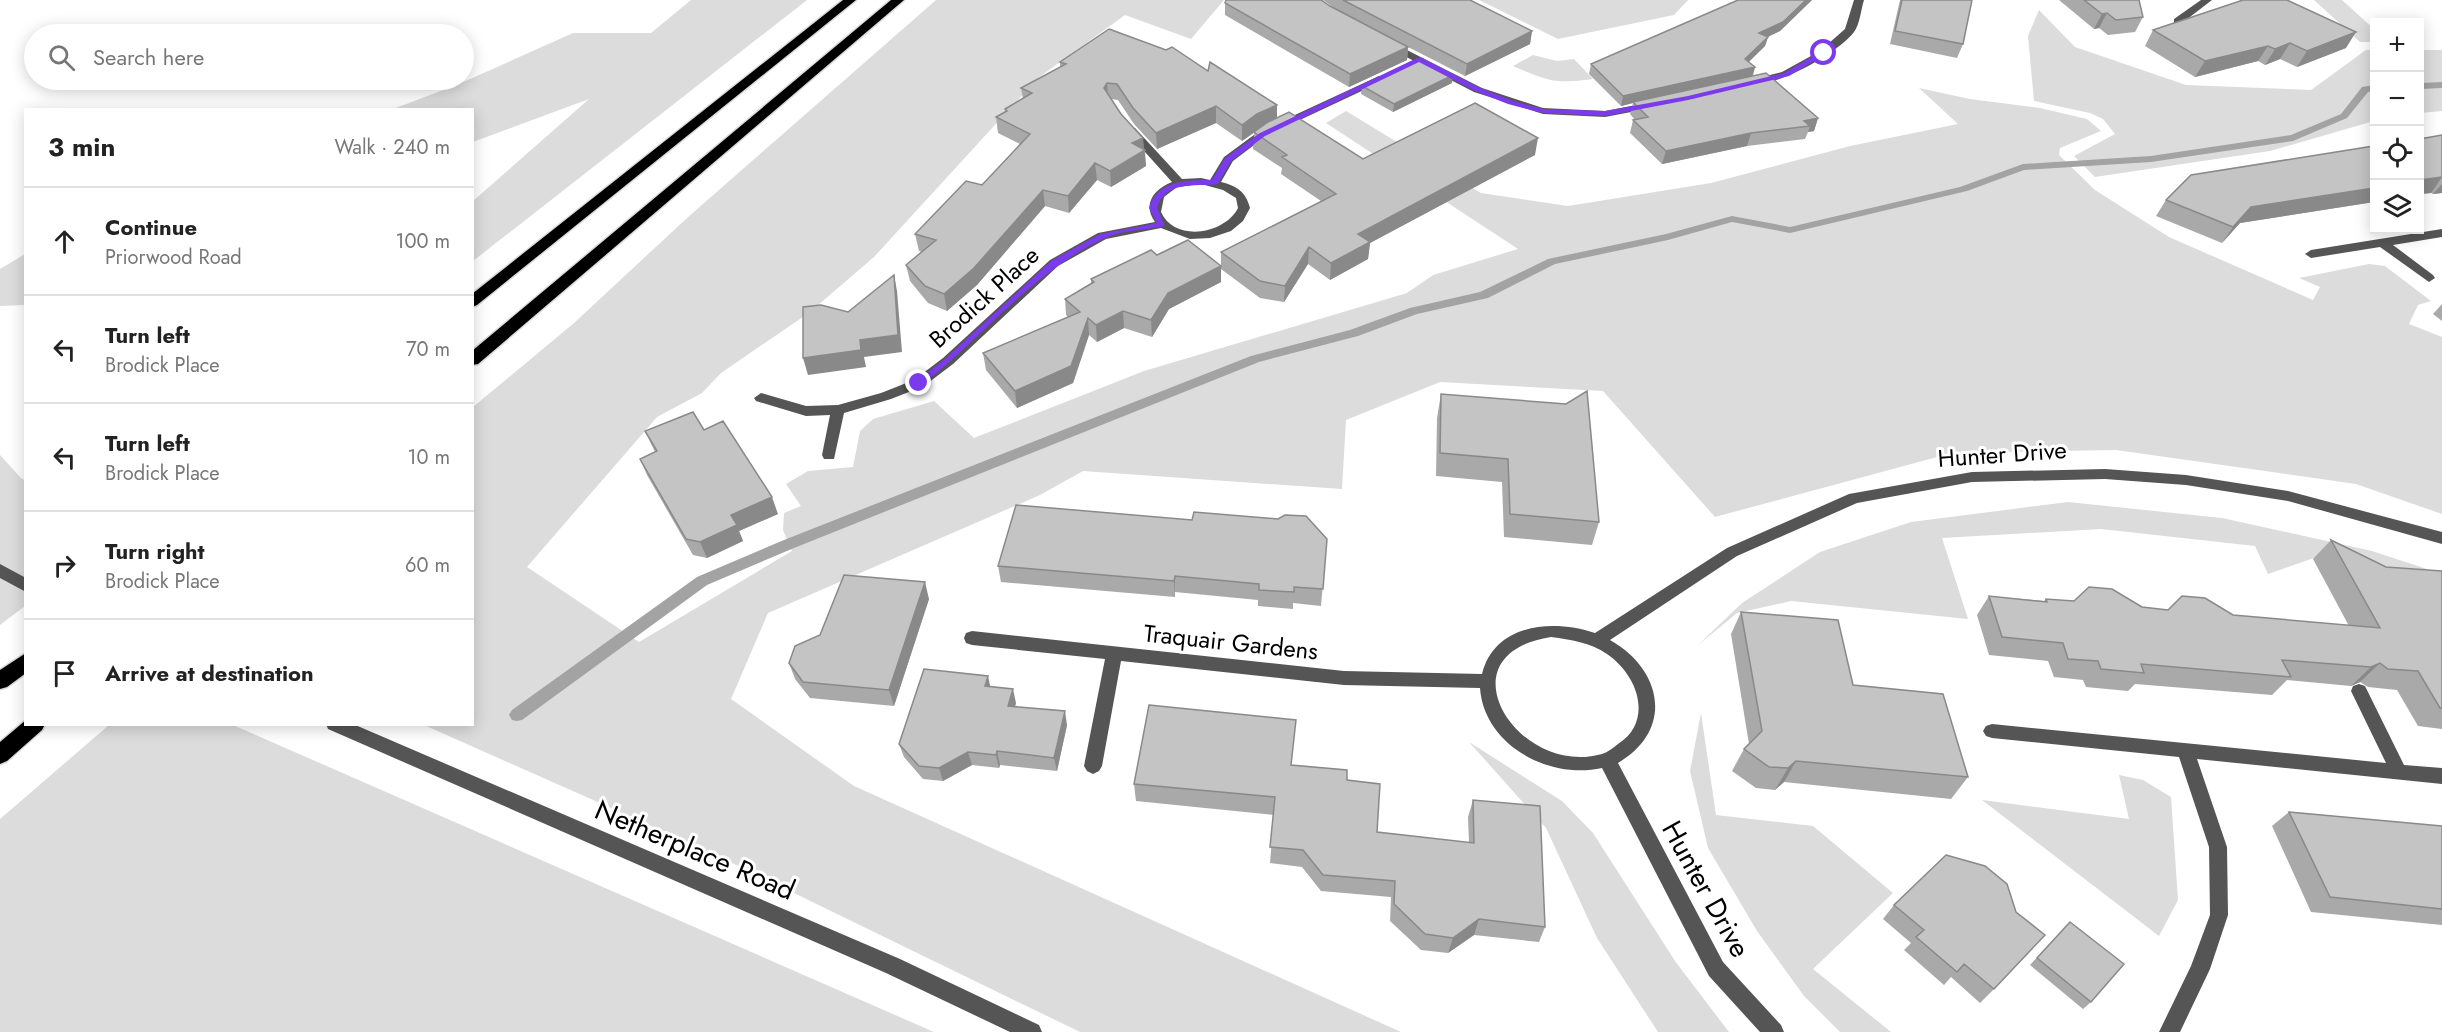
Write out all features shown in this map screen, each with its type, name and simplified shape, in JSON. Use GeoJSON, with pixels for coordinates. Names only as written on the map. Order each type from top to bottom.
{"type":"FeatureCollection","features":[{"type":"Feature","properties":{"kind":"highway"},"geometry":{"type":"LineString","coordinates":[[474,300],[850,0]]}},
{"type":"Feature","properties":{"kind":"highway"},"geometry":{"type":"LineString","coordinates":[[474,358],[898,0]]}},
{"type":"Feature","properties":{"kind":"highway"},"geometry":{"type":"LineString","coordinates":[[0,681],[24,663]]}},
{"type":"Feature","properties":{"kind":"highway"},"geometry":{"type":"LineString","coordinates":[[0,755],[33,726]]}},
{"type":"Feature","properties":{"kind":"street"},"geometry":{"type":"LineString","coordinates":[[1742,85],[1786,74],[1824,53],[1850,30],[1859,0]]}},
{"type":"Feature","properties":{"kind":"street"},"geometry":{"type":"LineString","coordinates":[[2178,21],[2207,0]]}},
{"type":"Feature","properties":{"kind":"street"},"geometry":{"type":"LineString","coordinates":[[1380,39],[1414,62],[1478,90],[1543,111],[1605,114],[1664,102]]}},
{"type":"Feature","properties":{"kind":"street"},"geometry":{"type":"LineString","coordinates":[[1163,224],[1156,217],[1153,208],[1155,199],[1162,192],[1180,183],[1215,182],[1228,159],[1262,134],[1388,75]]}},
{"type":"Feature","properties":{"kind":"street"},"geometry":{"type":"LineString","coordinates":[[1123,119],[1180,183]]}},
{"type":"Feature","properties":{"kind":"street","name":"Brodick Place"},"geometry":{"type":"LineString","coordinates":[[761,399],[806,411],[838,410],[886,396],[919,383],[948,361],[1054,263],[1102,236],[1163,224],[1174,231],[1204,235],[1219,232],[1241,219],[1245,210],[1244,201],[1228,186],[1215,182]]}},
{"type":"Feature","properties":{"kind":"street"},"geometry":{"type":"LineString","coordinates":[[2310,254],[2442,233]]}},
{"type":"Feature","properties":{"kind":"street"},"geometry":{"type":"LineString","coordinates":[[2384,243],[2428,278]]}},
{"type":"Feature","properties":{"kind":"street"},"geometry":{"type":"LineString","coordinates":[[830,455],[838,410]]}},
{"type":"Feature","properties":{"kind":"street","name":"Hunter Drive"},"geometry":{"type":"LineString","coordinates":[[1597,640],[1732,552],[1854,498],[1972,477],[2105,474],[2186,480],[2288,496],[2442,538]]}},
{"type":"Feature","properties":{"kind":"street"},"geometry":{"type":"LineString","coordinates":[[0,570],[24,585]]}},
{"type":"Feature","properties":{"kind":"street"},"geometry":{"type":"LineString","coordinates":[[1551,631],[1574,633],[1597,640],[1618,654],[1636,671],[1646,692],[1649,713],[1643,734],[1628,750],[1607,760],[1582,764],[1564,761],[1530,750],[1508,734],[1494,714],[1486,681],[1496,656],[1510,643],[1529,635],[1551,631]]}},
{"type":"Feature","properties":{"kind":"street","name":"Traquair Gardens"},"geometry":{"type":"LineString","coordinates":[[972,638],[1344,678],[1486,681]]}},
{"type":"Feature","properties":{"kind":"street"},"geometry":{"type":"LineString","coordinates":[[1093,766],[1113,654]]}},
{"type":"Feature","properties":{"kind":"street"},"geometry":{"type":"LineString","coordinates":[[2359,691],[2399,772]]}},
{"type":"Feature","properties":{"kind":"street","name":"Netherplace Road"},"geometry":{"type":"LineString","coordinates":[[339,726],[893,966],[1032,1032]]}},
{"type":"Feature","properties":{"kind":"street"},"geometry":{"type":"LineString","coordinates":[[1992,731],[2442,776]]}},
{"type":"Feature","properties":{"kind":"street"},"geometry":{"type":"LineString","coordinates":[[2169,1032],[2200,969],[2218,915],[2218,847],[2186,751]]}},
{"type":"Feature","properties":{"kind":"street","name":"Hunter Drive"},"geometry":{"type":"LineString","coordinates":[[1607,760],[1716,969],[1774,1032]]}},
{"type":"Feature","properties":{"kind":"shaded area"},"geometry":{"type":"Polygon","coordinates":[[[691,0],[807,0],[474,260],[474,200],[589,99],[474,142],[474,108],[396,108],[443,90],[474,90],[474,77],[573,33],[651,33],[691,0]]]}},
{"type":"Feature","properties":{"kind":"shaded area"},"geometry":{"type":"Polygon","coordinates":[[[936,0],[1224,0],[1191,39],[1125,15],[1038,78],[874,257],[810,312],[721,373],[702,393],[657,417],[527,567],[639,642],[792,551],[783,530],[784,513],[801,506],[786,484],[808,471],[853,467],[860,431],[873,419],[934,401],[974,438],[1144,371],[1407,293],[1433,275],[1518,249],[1326,123],[1346,111],[1481,193],[1568,206],[1711,183],[1850,146],[1958,124],[1919,88],[1970,99],[2040,108],[2087,119],[2101,131],[2060,148],[2059,155],[2095,190],[2169,237],[2313,300],[2320,287],[2299,278],[2369,264],[2385,266],[2431,301],[2418,305],[2409,324],[2442,337],[2442,514],[2356,484],[2116,450],[1952,453],[1715,517],[1603,391],[1440,382],[1346,420],[1342,489],[1083,471],[1040,495],[768,613],[731,699],[854,786],[1401,1032],[1080,1032],[699,847],[426,726],[474,726],[474,406],[574,323],[687,218],[936,0]]]}},
{"type":"Feature","properties":{"kind":"shaded area"},"geometry":{"type":"Polygon","coordinates":[[[1479,0],[1688,0],[1674,15],[1558,39],[1479,0]]]}},
{"type":"Feature","properties":{"kind":"shaded area"},"geometry":{"type":"Polygon","coordinates":[[[2314,0],[2342,0],[2370,25],[2370,42],[2360,42],[2314,0]]]}},
{"type":"Feature","properties":{"kind":"shaded area"},"geometry":{"type":"Polygon","coordinates":[[[2039,10],[2075,47],[2186,85],[2311,90],[2366,50],[2370,50],[2370,122],[2270,151],[2095,177],[2074,156],[2115,134],[2103,119],[2090,113],[2034,101],[2028,36],[2039,10]]]}},
{"type":"Feature","properties":{"kind":"shaded area"},"geometry":{"type":"Polygon","coordinates":[[[2424,50],[2442,50],[2442,111],[2424,113],[2424,50]]]}},
{"type":"Feature","properties":{"kind":"shaded area"},"geometry":{"type":"Polygon","coordinates":[[[1533,55],[1557,61],[1574,59],[1593,79],[1552,80],[1513,66],[1533,55]]]}},
{"type":"Feature","properties":{"kind":"shaded area"},"geometry":{"type":"Polygon","coordinates":[[[24,255],[24,305],[0,306],[0,269],[24,255]]]}},
{"type":"Feature","properties":{"kind":"shaded area"},"geometry":{"type":"Polygon","coordinates":[[[0,455],[24,480],[24,607],[0,625],[0,455]]]}},
{"type":"Feature","properties":{"kind":"shaded area"},"geometry":{"type":"Polygon","coordinates":[[[2068,502],[2222,518],[2372,551],[2442,574],[2442,611],[2328,553],[2268,574],[2255,546],[2101,529],[1942,538],[1968,619],[1791,601],[1737,613],[1697,646],[1742,603],[1820,552],[1911,522],[2068,502]]]}},
{"type":"Feature","properties":{"kind":"shaded area"},"geometry":{"type":"Polygon","coordinates":[[[1701,713],[1716,815],[1813,826],[1893,893],[1813,969],[1891,1032],[1840,1032],[1804,996],[1757,931],[1708,848],[1690,771],[1701,713]]]}},
{"type":"Feature","properties":{"kind":"shaded area"},"geometry":{"type":"Polygon","coordinates":[[[108,726],[235,726],[934,1032],[0,1032],[0,819],[108,726]]]}},
{"type":"Feature","properties":{"kind":"shaded area"},"geometry":{"type":"Polygon","coordinates":[[[1469,742],[1562,801],[1593,833],[1675,961],[1729,1032],[1658,1032],[1597,938],[1546,828],[1469,742]]]}},
{"type":"Feature","properties":{"kind":"shaded area"},"geometry":{"type":"Polygon","coordinates":[[[2119,775],[2143,780],[2171,797],[2178,900],[2159,936],[1982,800],[2129,819],[2119,775]]]}},
{"type":"Feature","properties":{"kind":"building"},"geometry":{"type":"Polygon","coordinates":[[[1226,0],[1321,0],[1408,47],[1350,74],[1225,3],[1226,0]]]}},
{"type":"Feature","properties":{"kind":"building"},"geometry":{"type":"Polygon","coordinates":[[[1343,0],[1470,0],[1532,31],[1467,64],[1343,0]]]}},
{"type":"Feature","properties":{"kind":"building"},"geometry":{"type":"Polygon","coordinates":[[[1738,0],[1806,0],[1783,22],[1759,33],[1768,37],[1745,59],[1755,67],[1623,96],[1591,64],[1738,0]]]}},
{"type":"Feature","properties":{"kind":"building"},"geometry":{"type":"Polygon","coordinates":[[[1902,0],[1972,0],[1963,44],[1895,31],[1902,0]]]}},
{"type":"Feature","properties":{"kind":"building"},"geometry":{"type":"Polygon","coordinates":[[[2084,0],[2139,0],[2143,17],[2116,20],[2107,13],[2102,14],[2084,0]]]}},
{"type":"Feature","properties":{"kind":"building"},"geometry":{"type":"Polygon","coordinates":[[[2243,0],[2287,0],[2356,32],[2307,51],[2290,43],[2275,49],[2268,46],[2205,61],[2153,30],[2243,0]]]}},
{"type":"Feature","properties":{"kind":"building"},"geometry":{"type":"Polygon","coordinates":[[[1109,29],[1166,50],[1172,47],[1208,71],[1210,62],[1277,105],[1257,114],[1242,125],[1216,106],[1156,133],[1133,108],[1117,84],[1107,83],[1104,88],[1121,114],[1143,138],[1132,143],[1145,150],[1110,171],[1095,163],[1068,196],[1043,190],[974,268],[944,294],[925,286],[906,265],[936,240],[915,234],[966,181],[982,185],[1030,134],[996,117],[1032,93],[1021,88],[1066,64],[1060,62],[1109,29]]]}},
{"type":"Feature","properties":{"kind":"building"},"geometry":{"type":"Polygon","coordinates":[[[1421,58],[1453,75],[1394,104],[1362,86],[1421,58]]]}},
{"type":"Feature","properties":{"kind":"building"},"geometry":{"type":"Polygon","coordinates":[[[1766,73],[1818,118],[1804,121],[1810,126],[1751,133],[1666,151],[1633,120],[1648,117],[1633,102],[1766,73]]]}},
{"type":"Feature","properties":{"kind":"building"},"geometry":{"type":"Polygon","coordinates":[[[1475,103],[1538,138],[1358,234],[1370,242],[1331,263],[1309,247],[1285,286],[1260,281],[1221,252],[1336,194],[1282,157],[1287,155],[1254,132],[1268,122],[1289,112],[1363,159],[1475,103]]]}},
{"type":"Feature","properties":{"kind":"building"},"geometry":{"type":"Polygon","coordinates":[[[2442,135],[2442,177],[2424,179],[2424,138],[2442,135]]]}},
{"type":"Feature","properties":{"kind":"building"},"geometry":{"type":"Polygon","coordinates":[[[2370,147],[2370,189],[2251,207],[2233,227],[2166,200],[2191,175],[2370,147]]]}},
{"type":"Feature","properties":{"kind":"building"},"geometry":{"type":"Polygon","coordinates":[[[1188,240],[1221,266],[1168,293],[1151,320],[1123,311],[1096,325],[1088,318],[1071,366],[1015,391],[983,353],[1080,312],[1065,299],[1094,282],[1091,279],[1151,250],[1157,255],[1188,240]]]}},
{"type":"Feature","properties":{"kind":"building"},"geometry":{"type":"Polygon","coordinates":[[[894,275],[898,335],[860,340],[861,350],[803,358],[803,307],[821,305],[848,312],[894,275]]]}},
{"type":"Feature","properties":{"kind":"building"},"geometry":{"type":"Polygon","coordinates":[[[1587,391],[1599,522],[1510,514],[1508,459],[1440,453],[1441,394],[1566,404],[1587,391]]]}},
{"type":"Feature","properties":{"kind":"building"},"geometry":{"type":"Polygon","coordinates":[[[693,412],[704,430],[723,421],[772,497],[731,515],[737,525],[700,542],[686,539],[640,459],[657,451],[645,431],[693,412]]]}},
{"type":"Feature","properties":{"kind":"building"},"geometry":{"type":"Polygon","coordinates":[[[1016,505],[1192,520],[1194,512],[1278,519],[1285,515],[1306,516],[1327,539],[1323,589],[1294,587],[1294,592],[1259,590],[1259,584],[1175,576],[1174,581],[998,566],[1016,505]]]}},
{"type":"Feature","properties":{"kind":"building"},"geometry":{"type":"Polygon","coordinates":[[[2331,540],[2386,567],[2442,571],[2442,708],[2418,671],[2388,669],[2380,663],[2371,667],[2282,660],[2291,677],[2141,664],[2144,673],[2101,669],[2098,661],[2068,659],[2063,643],[2002,637],[1989,596],[2047,602],[2046,599],[2074,601],[2089,587],[2112,589],[2142,607],[2168,610],[2182,596],[2205,598],[2233,615],[2380,628],[2331,540]]]}},
{"type":"Feature","properties":{"kind":"building"},"geometry":{"type":"Polygon","coordinates":[[[844,575],[925,582],[889,690],[803,682],[789,663],[795,646],[820,635],[844,575]]]}},
{"type":"Feature","properties":{"kind":"building"},"geometry":{"type":"Polygon","coordinates":[[[1741,612],[1838,620],[1853,685],[1943,694],[1968,777],[1796,761],[1788,768],[1769,767],[1744,749],[1762,731],[1741,612]]]}},
{"type":"Feature","properties":{"kind":"building"},"geometry":{"type":"Polygon","coordinates":[[[924,669],[988,676],[985,686],[1013,689],[1008,706],[1065,711],[1054,758],[997,751],[996,755],[968,752],[939,768],[919,766],[899,744],[924,669]]]}},
{"type":"Feature","properties":{"kind":"building"},"geometry":{"type":"Polygon","coordinates":[[[1149,705],[1296,720],[1291,765],[1347,770],[1347,780],[1380,784],[1377,832],[1474,843],[1473,800],[1540,806],[1545,927],[1479,919],[1453,938],[1425,934],[1394,904],[1395,881],[1323,875],[1303,850],[1270,847],[1275,797],[1134,784],[1149,705]]]}},
{"type":"Feature","properties":{"kind":"building"},"geometry":{"type":"Polygon","coordinates":[[[2289,812],[2442,826],[2442,909],[2330,897],[2289,812]]]}},
{"type":"Feature","properties":{"kind":"building"},"geometry":{"type":"Polygon","coordinates":[[[1946,855],[1985,866],[2007,884],[2016,912],[2045,935],[1994,989],[1964,964],[1957,972],[1916,937],[1924,930],[1894,905],[1946,855]]]}},
{"type":"Feature","properties":{"kind":"building"},"geometry":{"type":"Polygon","coordinates":[[[2070,922],[2124,964],[2091,1002],[2037,958],[2070,922]]]}},
{"type":"Feature","properties":{"kind":"waterway"},"geometry":{"type":"LineString","coordinates":[[2424,86],[2442,85]]}},
{"type":"Feature","properties":{"kind":"waterway"},"geometry":{"type":"LineString","coordinates":[[517,715],[702,581],[789,544],[1255,359],[1354,333],[1414,311],[1484,295],[1552,261],[1668,237],[1732,219],[1790,230],[1963,189],[2023,167],[2151,159],[2293,138],[2344,116],[2365,89],[2370,88]]}},
{"type":"Feature","properties":{"kind":"route"},"geometry":{"type":"LineString","coordinates":[[919,383],[948,361],[1054,263],[1102,236],[1163,224],[1156,217],[1153,208],[1155,199],[1162,192],[1186,182],[1215,182],[1228,159],[1262,134],[1420,60],[1478,90],[1510,102],[1543,111],[1605,114],[1688,98],[1786,74],[1824,53]]}}]}
